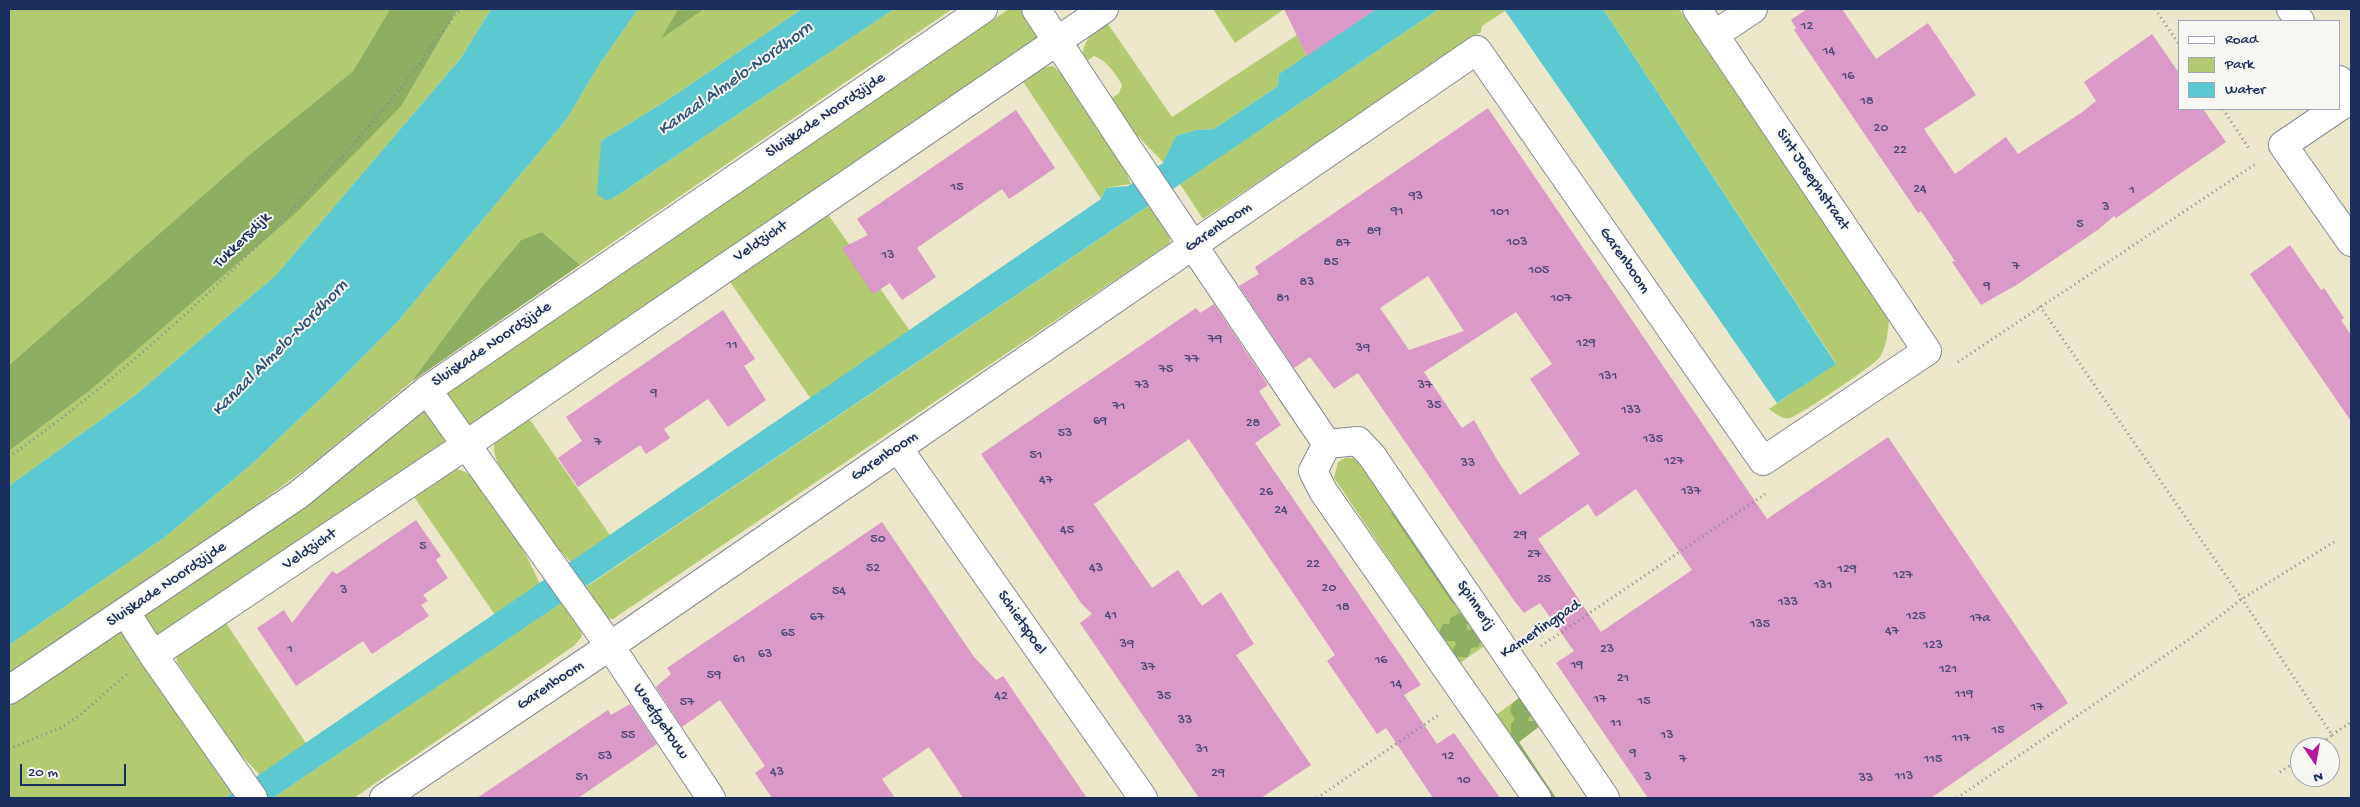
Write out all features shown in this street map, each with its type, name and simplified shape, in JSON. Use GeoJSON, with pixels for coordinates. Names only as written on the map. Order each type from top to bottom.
{"type":"FeatureCollection","features":[{"type":"Feature","properties":{"kind":"street","name":"Sluiskade Noordzijde"},"geometry":{"type":"LineString","coordinates":[[9,690],[126,613],[298,495],[427,390],[983,9]]}},
{"type":"Feature","properties":{"kind":"street"},"geometry":{"type":"LineString","coordinates":[[1036,9],[1126,146],[1328,444],[1313,470],[1323,491],[1537,798]]}},
{"type":"Feature","properties":{"kind":"street","name":"Veldzicht"},"geometry":{"type":"LineString","coordinates":[[154,655],[466,445],[1104,9]]}},
{"type":"Feature","properties":{"kind":"street","name":"Sint Josephstraat"},"geometry":{"type":"LineString","coordinates":[[1697,9],[1928,352]]}},
{"type":"Feature","properties":{"kind":"street"},"geometry":{"type":"LineString","coordinates":[[1714,35],[1753,9]]}},
{"type":"Feature","properties":{"kind":"street"},"geometry":{"type":"LineString","coordinates":[[2291,9],[2299,20]]}},
{"type":"Feature","properties":{"kind":"street","name":"Garenboom"},"geometry":{"type":"LineString","coordinates":[[384,798],[610,646],[1477,50],[1763,461],[1928,352]]}},
{"type":"Feature","properties":{"kind":"street"},"geometry":{"type":"LineString","coordinates":[[2340,82],[2351,99],[2340,106]]}},
{"type":"Feature","properties":{"kind":"street"},"geometry":{"type":"LineString","coordinates":[[2334,110],[2283,145],[2351,242]]}},
{"type":"Feature","properties":{"kind":"street"},"geometry":{"type":"LineString","coordinates":[[427,390],[610,646]]}},
{"type":"Feature","properties":{"kind":"street","name":"Spinnerij"},"geometry":{"type":"LineString","coordinates":[[1328,444],[1358,442],[1372,456],[1515,663],[1605,798]]}},
{"type":"Feature","properties":{"kind":"street","name":"Schietspoel"},"geometry":{"type":"LineString","coordinates":[[898,448],[1143,798]]}},
{"type":"Feature","properties":{"kind":"street"},"geometry":{"type":"LineString","coordinates":[[126,613],[253,798]]}},
{"type":"Feature","properties":{"kind":"street","name":"Weefgetouw"},"geometry":{"type":"LineString","coordinates":[[610,646],[711,798]]}},
{"type":"Feature","properties":{"kind":"path","name":"Tukkersdijk"},"geometry":{"type":"LineString","coordinates":[[9,457],[91,394],[199,302],[292,210],[384,110],[460,9]]}},
{"type":"Feature","properties":{"kind":"path"},"geometry":{"type":"LineString","coordinates":[[2155,9],[2178,43]]}},
{"type":"Feature","properties":{"kind":"path"},"geometry":{"type":"LineString","coordinates":[[2224,110],[2258,162]]}},
{"type":"Feature","properties":{"kind":"path"},"geometry":{"type":"LineString","coordinates":[[2283,145],[2040,306],[2242,599],[2332,735]]}},
{"type":"Feature","properties":{"kind":"path","name":"Kamerlingpad"},"geometry":{"type":"LineString","coordinates":[[1515,663],[1772,490]]}},
{"type":"Feature","properties":{"kind":"path"},"geometry":{"type":"LineString","coordinates":[[1957,798],[2191,638],[2242,599],[2334,542]]}},
{"type":"Feature","properties":{"kind":"path"},"geometry":{"type":"LineString","coordinates":[[9,749],[60,728],[79,716],[111,686],[154,655]]}},
{"type":"Feature","properties":{"kind":"path"},"geometry":{"type":"LineString","coordinates":[[1317,798],[1466,696]]}},
{"type":"Feature","properties":{"kind":"path"},"geometry":{"type":"LineString","coordinates":[[2330,737],[2351,722]]}},
{"type":"Feature","properties":{"kind":"path"},"geometry":{"type":"LineString","coordinates":[[2280,772],[2290,766]]}},
{"type":"Feature","properties":{"kind":"green space"},"geometry":{"type":"Polygon","coordinates":[[[9,9],[390,9],[353,71],[248,156],[9,365],[9,9]]]}},
{"type":"Feature","properties":{"kind":"green space"},"geometry":{"type":"Polygon","coordinates":[[[390,9],[458,9],[402,105],[297,212],[88,392],[9,451],[9,365],[248,156],[353,71],[390,9]]]}},
{"type":"Feature","properties":{"kind":"green space"},"geometry":{"type":"Polygon","coordinates":[[[458,9],[491,9],[461,58],[276,275],[138,393],[9,486],[9,451],[88,392],[402,105],[458,9]]]}},
{"type":"Feature","properties":{"kind":"green space"},"geometry":{"type":"Polygon","coordinates":[[[638,9],[678,9],[662,38],[704,9],[802,9],[666,101],[601,141],[612,199],[894,9],[952,9],[580,265],[542,232],[521,240],[481,288],[411,382],[316,461],[204,544],[9,676],[9,645],[165,537],[253,463],[341,379],[399,320],[566,120],[599,65],[638,9]]]}},
{"type":"Feature","properties":{"kind":"green space"},"geometry":{"type":"Polygon","coordinates":[[[678,9],[704,9],[661,39],[678,9]]]}},
{"type":"Feature","properties":{"kind":"green space"},"geometry":{"type":"Polygon","coordinates":[[[1009,9],[1024,9],[1047,37],[148,654],[234,792],[225,798],[9,798],[9,707],[199,579],[305,503],[446,389],[1009,9]]]}},
{"type":"Feature","properties":{"kind":"green space"},"geometry":{"type":"Polygon","coordinates":[[[1213,9],[1282,9],[1283,10],[1235,43],[1213,9]]]}},
{"type":"Feature","properties":{"kind":"green space"},"geometry":{"type":"Polygon","coordinates":[[[1439,9],[1504,9],[1505,11],[1482,26],[1481,32],[1203,219],[1180,184],[1439,9]]]}},
{"type":"Feature","properties":{"kind":"green space"},"geometry":{"type":"Polygon","coordinates":[[[1603,9],[1679,9],[1889,319],[1886,343],[1880,357],[1866,369],[1797,415],[1790,418],[1781,417],[1769,409],[1836,363],[1603,9]]]}},
{"type":"Feature","properties":{"kind":"green space"},"geometry":{"type":"Polygon","coordinates":[[[1108,24],[1172,117],[1297,35],[1307,56],[1279,74],[1278,86],[1214,129],[1196,130],[1176,136],[1164,163],[1124,122],[1109,100],[1119,93],[1122,85],[1114,72],[1099,58],[1094,56],[1086,62],[1082,56],[1090,36],[1108,24]]]}},
{"type":"Feature","properties":{"kind":"green space"},"geometry":{"type":"Polygon","coordinates":[[[1053,66],[1064,76],[1116,147],[1131,184],[1106,188],[1101,199],[1022,80],[1035,69],[1053,66]]]}},
{"type":"Feature","properties":{"kind":"green space"},"geometry":{"type":"Polygon","coordinates":[[[1151,204],[1169,229],[1170,243],[613,619],[606,618],[583,589],[1151,204]]]}},
{"type":"Feature","properties":{"kind":"green space"},"geometry":{"type":"Polygon","coordinates":[[[827,213],[910,331],[811,399],[728,279],[827,213]]]}},
{"type":"Feature","properties":{"kind":"green space"},"geometry":{"type":"Polygon","coordinates":[[[542,232],[580,265],[411,382],[481,288],[521,240],[542,232]]]}},
{"type":"Feature","properties":{"kind":"green space"},"geometry":{"type":"Polygon","coordinates":[[[526,414],[610,535],[571,562],[525,507],[503,474],[496,459],[494,447],[498,437],[506,428],[526,414]]]}},
{"type":"Feature","properties":{"kind":"green space"},"geometry":{"type":"Polygon","coordinates":[[[1345,458],[1355,458],[1364,463],[1487,644],[1460,663],[1334,478],[1338,462],[1345,458]]]}},
{"type":"Feature","properties":{"kind":"green space"},"geometry":{"type":"Polygon","coordinates":[[[456,469],[466,472],[478,480],[526,555],[540,584],[495,615],[410,491],[444,472],[456,469]]]}},
{"type":"Feature","properties":{"kind":"green space"},"geometry":{"type":"Polygon","coordinates":[[[1396,509],[1458,600],[1453,604],[1391,513],[1396,509]]]}},
{"type":"Feature","properties":{"kind":"green space"},"geometry":{"type":"Polygon","coordinates":[[[565,600],[580,625],[582,636],[575,645],[354,798],[273,798],[565,600]]]}},
{"type":"Feature","properties":{"kind":"green space"},"geometry":{"type":"Polygon","coordinates":[[[1460,613],[1468,624],[1466,630],[1473,629],[1479,631],[1481,637],[1478,647],[1471,648],[1468,657],[1456,657],[1452,651],[1456,644],[1455,641],[1447,641],[1439,633],[1443,624],[1450,624],[1450,618],[1460,613]]]}},
{"type":"Feature","properties":{"kind":"green space"},"geometry":{"type":"Polygon","coordinates":[[[224,620],[306,743],[260,775],[235,749],[177,662],[176,652],[224,620]]]}},
{"type":"Feature","properties":{"kind":"green space"},"geometry":{"type":"Polygon","coordinates":[[[1520,697],[1537,721],[1511,737],[1496,715],[1520,697]]]}},
{"type":"Feature","properties":{"kind":"green space"},"geometry":{"type":"Polygon","coordinates":[[[1520,697],[1532,713],[1527,721],[1537,721],[1540,726],[1519,742],[1556,798],[1550,798],[1511,737],[1511,724],[1515,719],[1510,711],[1512,704],[1520,697]]]}},
{"type":"Feature","properties":{"kind":"water","name":"Kanaal Almelo-Nordhorn"},"geometry":{"type":"Polygon","coordinates":[[[491,9],[638,9],[599,65],[566,120],[399,320],[341,379],[253,463],[165,537],[9,645],[9,486],[138,393],[276,275],[461,58],[491,9]]]}},
{"type":"Feature","properties":{"kind":"water","name":"Kanaal Almelo-Nordhorn"},"geometry":{"type":"Polygon","coordinates":[[[802,9],[894,9],[612,199],[605,200],[597,194],[601,141],[666,101],[802,9]]]}},
{"type":"Feature","properties":{"kind":"water"},"geometry":{"type":"Polygon","coordinates":[[[1376,9],[1439,9],[273,798],[225,798],[1101,199],[1106,188],[1128,186],[1163,163],[1176,136],[1196,130],[1214,129],[1278,86],[1279,74],[1376,9]]]}},
{"type":"Feature","properties":{"kind":"water"},"geometry":{"type":"Polygon","coordinates":[[[1504,9],[1603,9],[1836,364],[1777,403],[1504,9]]]}},
{"type":"Feature","properties":{"kind":"building"},"geometry":{"type":"Polygon","coordinates":[[[1284,9],[1376,9],[1307,56],[1284,9]]]}},
{"type":"Feature","properties":{"kind":"building"},"geometry":{"type":"Polygon","coordinates":[[[1807,9],[1842,9],[1876,59],[1928,23],[1976,95],[1924,129],[1955,174],[2006,137],[2018,154],[2081,113],[2096,101],[2084,82],[2152,34],[2178,72],[2178,110],[2204,110],[2226,142],[2116,218],[2114,216],[2099,229],[2018,284],[1981,305],[1952,262],[1955,261],[1921,211],[1918,213],[1794,30],[1796,28],[1791,20],[1807,9]]]}},
{"type":"Feature","properties":{"kind":"building"},"geometry":{"type":"Polygon","coordinates":[[[1488,108],[1767,519],[1888,437],[2068,703],[1931,798],[1648,798],[1556,663],[1574,651],[1540,603],[1524,613],[1515,602],[1358,373],[1334,389],[1310,357],[1294,368],[1239,286],[1259,274],[1255,267],[1488,108]],[[1428,276],[1380,308],[1409,350],[1464,331],[1428,276]],[[1516,312],[1424,372],[1462,428],[1474,420],[1520,495],[1580,454],[1530,379],[1552,364],[1516,312]],[[1636,489],[1596,517],[1588,504],[1538,539],[1601,632],[1692,570],[1636,489]]]}},
{"type":"Feature","properties":{"kind":"building"},"geometry":{"type":"Polygon","coordinates":[[[1016,110],[1055,168],[1009,199],[1002,189],[917,248],[936,277],[902,300],[890,283],[873,294],[842,248],[868,235],[857,219],[1016,110]]]}},
{"type":"Feature","properties":{"kind":"building"},"geometry":{"type":"Polygon","coordinates":[[[2290,245],[2321,290],[2324,288],[2344,318],[2341,320],[2351,335],[2351,421],[2250,274],[2290,245]]]}},
{"type":"Feature","properties":{"kind":"building"},"geometry":{"type":"Polygon","coordinates":[[[1214,304],[1268,385],[1259,391],[1281,425],[1255,443],[1421,685],[1404,695],[1437,744],[1454,733],[1500,798],[1433,798],[1386,728],[1377,734],[1327,661],[1335,655],[1189,439],[1094,504],[1152,588],[1178,570],[1202,606],[1221,592],[1254,644],[1236,655],[1311,765],[1261,798],[1199,798],[1080,623],[1092,614],[1081,603],[981,454],[1196,308],[1200,313],[1214,304]]]}},
{"type":"Feature","properties":{"kind":"building"},"geometry":{"type":"Polygon","coordinates":[[[723,310],[755,359],[744,366],[766,400],[728,427],[708,399],[664,429],[670,438],[646,454],[640,445],[578,487],[558,458],[582,441],[566,417],[723,310]]]}},
{"type":"Feature","properties":{"kind":"building"},"geometry":{"type":"Polygon","coordinates":[[[416,520],[441,556],[436,560],[448,578],[423,595],[428,601],[421,605],[429,616],[372,654],[363,641],[296,686],[257,628],[284,610],[292,623],[332,571],[337,574],[416,520]]]}},
{"type":"Feature","properties":{"kind":"building"},"geometry":{"type":"Polygon","coordinates":[[[882,522],[974,657],[996,680],[1003,676],[1087,798],[963,798],[929,747],[882,779],[895,798],[772,798],[755,773],[765,766],[720,700],[682,727],[656,687],[671,674],[667,668],[882,522]]]}},
{"type":"Feature","properties":{"kind":"building"},"geometry":{"type":"Polygon","coordinates":[[[630,704],[657,744],[578,798],[477,798],[608,710],[611,715],[630,704]]]}}]}
